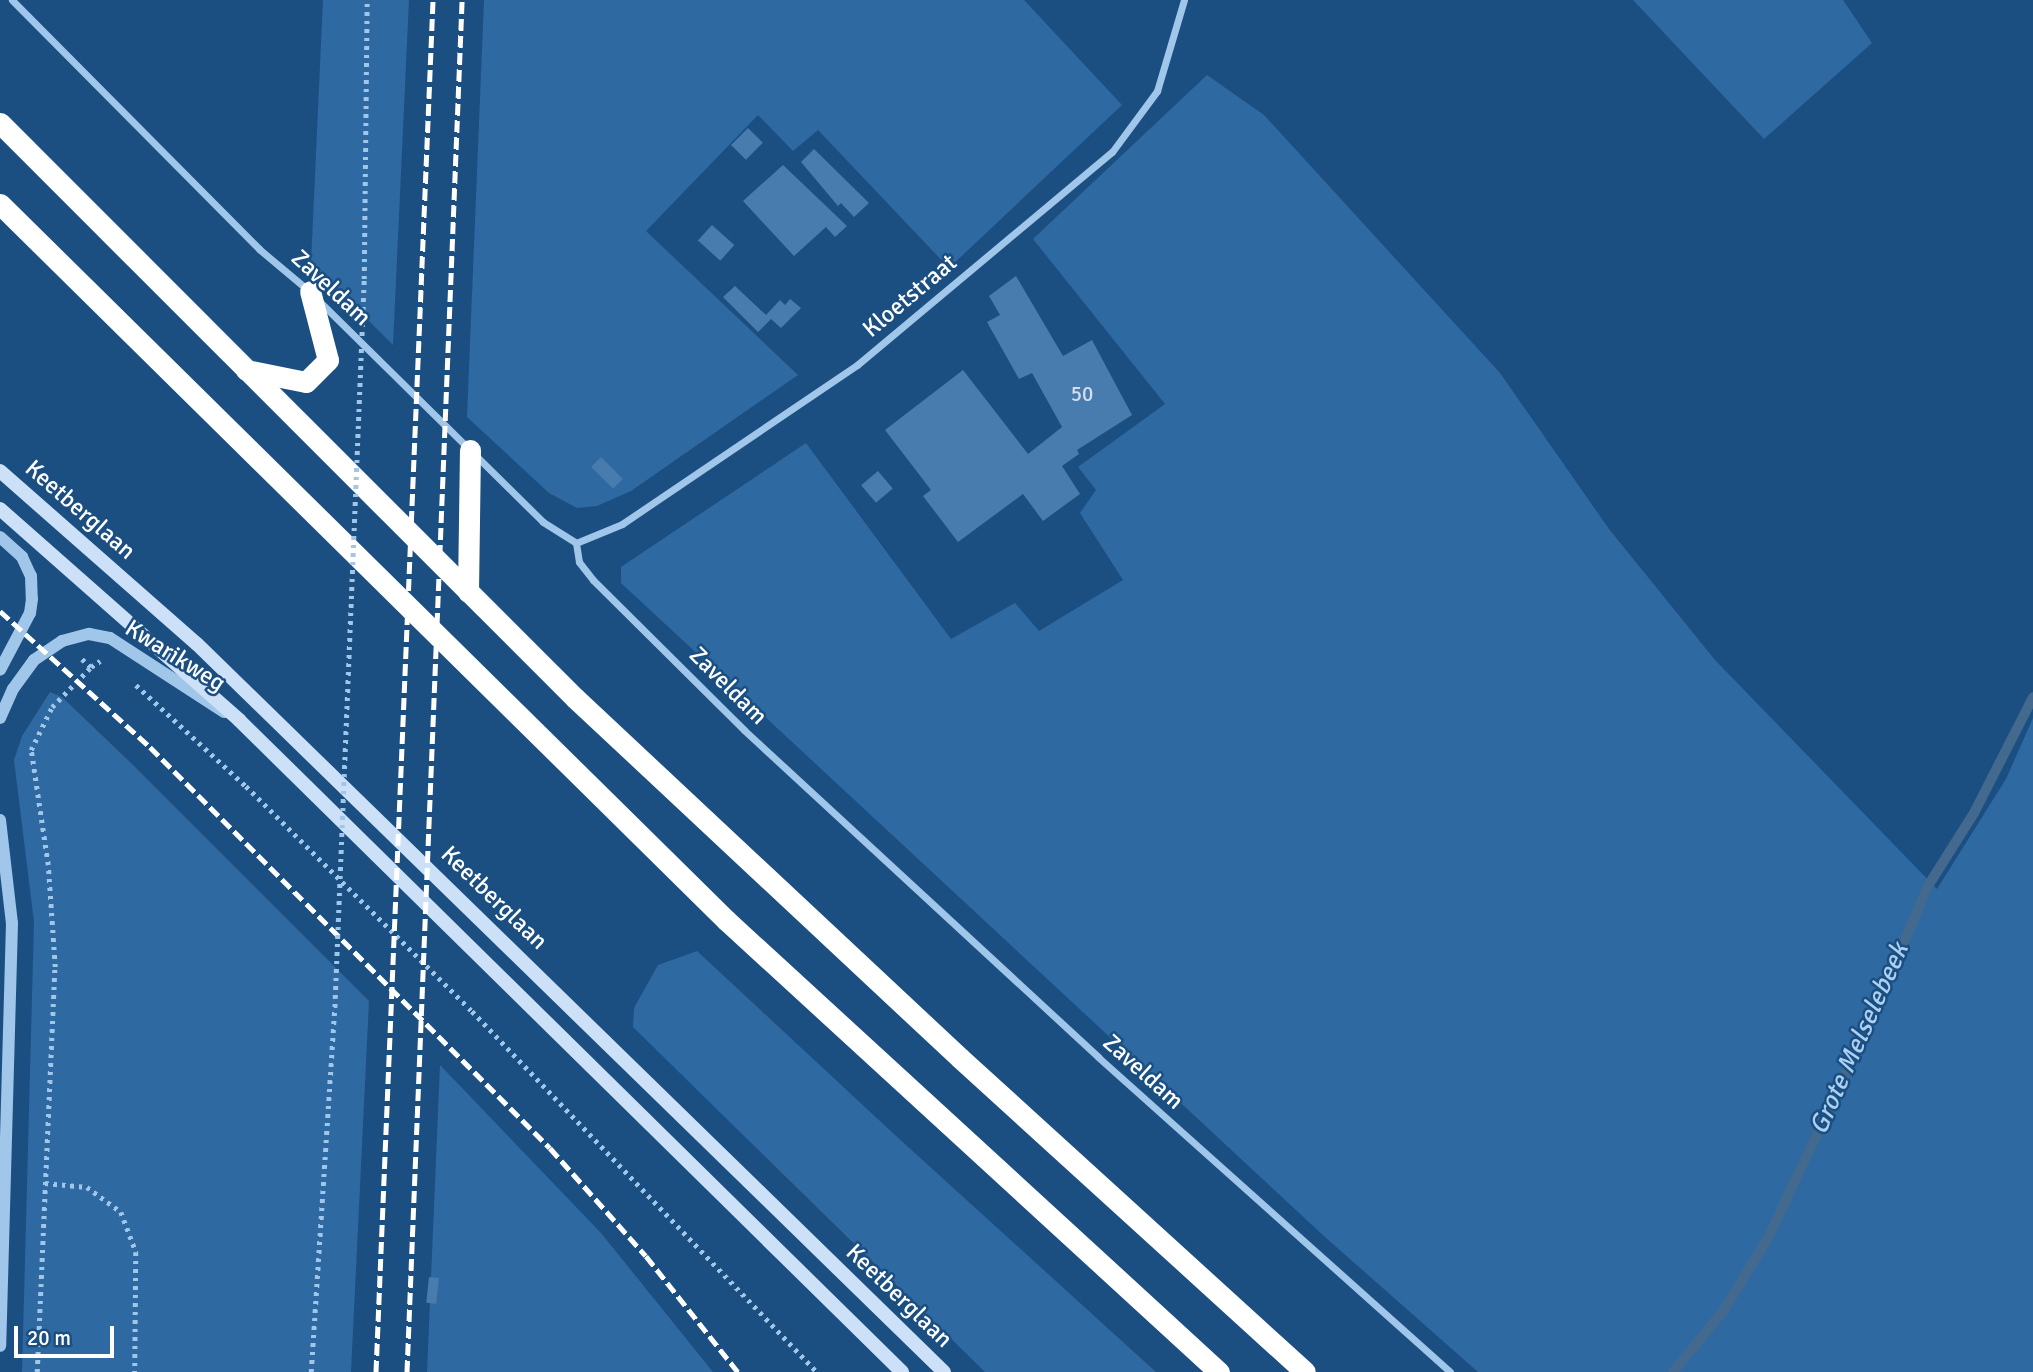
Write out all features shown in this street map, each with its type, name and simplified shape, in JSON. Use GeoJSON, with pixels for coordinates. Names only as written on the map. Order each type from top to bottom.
{"type":"FeatureCollection","features":[{"type":"Feature","properties":{"kind":"highway"},"geometry":{"type":"LineString","coordinates":[[0,123],[468,592],[950,1049],[1305,1372]]}},
{"type":"Feature","properties":{"kind":"highway"},"geometry":{"type":"LineString","coordinates":[[0,205],[726,920],[1219,1372]]}},
{"type":"Feature","properties":{"kind":"highway"},"geometry":{"type":"LineString","coordinates":[[246,370],[306,382],[328,360],[310,291]]}},
{"type":"Feature","properties":{"kind":"highway"},"geometry":{"type":"LineString","coordinates":[[468,592],[470,450]]}},
{"type":"Feature","properties":{"kind":"main road","name":"Keetberglaan"},"geometry":{"type":"LineString","coordinates":[[0,471],[197,644],[944,1372]]}},
{"type":"Feature","properties":{"kind":"main road","name":"Keetberglaan"},"geometry":{"type":"LineString","coordinates":[[0,509],[239,720],[902,1372]]}},
{"type":"Feature","properties":{"kind":"street","name":"Zaveldam"},"geometry":{"type":"LineString","coordinates":[[12,0],[259,249],[310,291],[543,522],[576,542],[579,562],[593,580],[744,730],[1098,1057],[1450,1372]]}},
{"type":"Feature","properties":{"kind":"street","name":"Kloetstraat"},"geometry":{"type":"LineString","coordinates":[[576,542],[622,524],[857,365],[1112,152],[1157,91],[1184,0]]}},
{"type":"Feature","properties":{"kind":"street"},"geometry":{"type":"LineString","coordinates":[[0,537],[22,558],[31,576],[32,599],[30,613],[0,670]]}},
{"type":"Feature","properties":{"kind":"street","name":"Kwarikweg"},"geometry":{"type":"LineString","coordinates":[[0,718],[23,671],[62,641],[89,634],[110,638],[163,676],[239,720]]}},
{"type":"Feature","properties":{"kind":"street"},"geometry":{"type":"LineString","coordinates":[[0,820],[12,944],[0,1346]]}},
{"type":"Feature","properties":{"kind":"path"},"geometry":{"type":"LineString","coordinates":[[311,1372],[335,998],[364,279],[367,0]]}},
{"type":"Feature","properties":{"kind":"path"},"geometry":{"type":"LineString","coordinates":[[62,641],[91,667]]}},
{"type":"Feature","properties":{"kind":"path"},"geometry":{"type":"LineString","coordinates":[[37,1372],[55,967],[48,866],[30,750],[52,707],[91,667],[100,661],[107,664]]}},
{"type":"Feature","properties":{"kind":"path"},"geometry":{"type":"LineString","coordinates":[[132,681],[246,786],[472,1011],[817,1372]]}},
{"type":"Feature","properties":{"kind":"path"},"geometry":{"type":"LineString","coordinates":[[45,1183],[87,1188],[121,1212],[135,1252],[135,1372]]}},
{"type":"Feature","properties":{"kind":"shaded area"},"geometry":{"type":"Polygon","coordinates":[[[323,0],[409,0],[393,345],[311,263],[323,0]]]}},
{"type":"Feature","properties":{"kind":"shaded area"},"geometry":{"type":"Polygon","coordinates":[[[484,0],[1024,0],[1122,105],[949,268],[818,130],[793,151],[758,115],[646,231],[798,375],[631,491],[597,506],[577,508],[549,493],[467,417],[484,0]]]}},
{"type":"Feature","properties":{"kind":"shaded area"},"geometry":{"type":"Polygon","coordinates":[[[1633,0],[1843,0],[1872,43],[1764,139],[1633,0]]]}},
{"type":"Feature","properties":{"kind":"shaded area"},"geometry":{"type":"Polygon","coordinates":[[[1207,75],[1264,115],[1500,373],[1609,529],[1715,660],[1937,889],[2006,779],[2033,718],[2033,1372],[1478,1372],[1325,1237],[621,583],[621,567],[806,443],[951,639],[1015,603],[1039,631],[1123,580],[1080,513],[1096,490],[1078,467],[1165,404],[1033,239],[1207,75]]]}},
{"type":"Feature","properties":{"kind":"shaded area"},"geometry":{"type":"Polygon","coordinates":[[[50,692],[62,697],[132,764],[369,1001],[351,1372],[22,1372],[34,922],[14,760],[22,736],[50,692]]]}},
{"type":"Feature","properties":{"kind":"shaded area"},"geometry":{"type":"Polygon","coordinates":[[[697,951],[1156,1372],[985,1372],[633,1027],[634,1008],[658,965],[697,951]]]}},
{"type":"Feature","properties":{"kind":"shaded area"},"geometry":{"type":"Polygon","coordinates":[[[440,1065],[601,1233],[713,1372],[427,1372],[440,1065]]]}},
{"type":"Feature","properties":{"kind":"building"},"geometry":{"type":"Polygon","coordinates":[[[748,128],[763,143],[746,160],[731,145],[748,128]]]}},
{"type":"Feature","properties":{"kind":"building"},"geometry":{"type":"Polygon","coordinates":[[[814,149],[869,203],[854,217],[841,203],[838,206],[801,162],[814,149]]]}},
{"type":"Feature","properties":{"kind":"building"},"geometry":{"type":"Polygon","coordinates":[[[783,165],[847,226],[835,237],[826,227],[794,256],[743,201],[783,165]]]}},
{"type":"Feature","properties":{"kind":"building"},"geometry":{"type":"Polygon","coordinates":[[[712,225],[734,245],[720,261],[698,241],[712,225]]]}},
{"type":"Feature","properties":{"kind":"building"},"geometry":{"type":"Polygon","coordinates":[[[1016,276],[1063,356],[1092,340],[1132,415],[1077,450],[1079,454],[1062,466],[1080,494],[1043,521],[1023,494],[958,542],[923,496],[931,490],[885,430],[963,370],[1028,454],[1062,427],[1032,373],[1019,379],[987,322],[1000,315],[989,296],[1016,276]]]}},
{"type":"Feature","properties":{"kind":"building"},"geometry":{"type":"Polygon","coordinates":[[[735,286],[766,315],[780,300],[785,305],[790,299],[801,308],[781,328],[771,319],[758,332],[723,297],[735,286]]]}},
{"type":"Feature","properties":{"kind":"building"},"geometry":{"type":"Polygon","coordinates":[[[601,457],[623,479],[613,489],[591,467],[601,457]]]}},
{"type":"Feature","properties":{"kind":"building"},"geometry":{"type":"Polygon","coordinates":[[[878,471],[893,489],[876,503],[861,485],[878,471]]]}},
{"type":"Feature","properties":{"kind":"building"},"geometry":{"type":"Polygon","coordinates":[[[429,1277],[439,1278],[436,1304],[426,1303],[429,1277]]]}},
{"type":"Feature","properties":{"kind":"waterway","name":"Grote Melselebeek"},"geometry":{"type":"LineString","coordinates":[[1673,1372],[1724,1310],[1769,1236],[1868,1026],[1928,886],[1974,813],[2033,697]]}},
{"type":"Feature","properties":{"kind":"railway"},"geometry":{"type":"LineString","coordinates":[[376,1372],[433,0]]}},
{"type":"Feature","properties":{"kind":"railway"},"geometry":{"type":"LineString","coordinates":[[407,1372],[462,0]]}},
{"type":"Feature","properties":{"kind":"railway"},"geometry":{"type":"LineString","coordinates":[[0,611],[150,747],[550,1148],[646,1256],[738,1372]]}}]}
